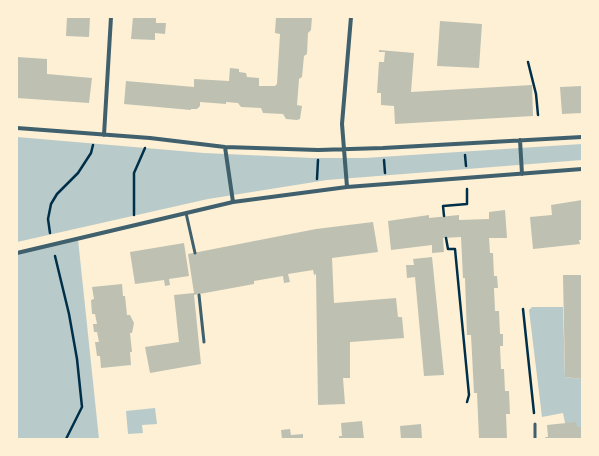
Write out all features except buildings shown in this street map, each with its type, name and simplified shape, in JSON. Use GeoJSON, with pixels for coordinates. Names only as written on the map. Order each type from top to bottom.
{"type":"FeatureCollection","features":[{"type":"Feature","properties":{"kind":"street"},"geometry":{"type":"LineString","coordinates":[[104,136],[111,17]]}},
{"type":"Feature","properties":{"kind":"street"},"geometry":{"type":"LineString","coordinates":[[347,186],[342,124],[352,17]]}},
{"type":"Feature","properties":{"kind":"street"},"geometry":{"type":"LineString","coordinates":[[17,128],[104,136],[150,138],[225,147],[318,150],[345,150],[582,137]]}},
{"type":"Feature","properties":{"kind":"street"},"geometry":{"type":"LineString","coordinates":[[520,140],[522,174]]}},
{"type":"Feature","properties":{"kind":"street"},"geometry":{"type":"LineString","coordinates":[[225,147],[233,202]]}},
{"type":"Feature","properties":{"kind":"street"},"geometry":{"type":"LineString","coordinates":[[17,252],[233,202],[347,186],[582,169]]}},
{"type":"Feature","properties":{"kind":"lane"},"geometry":{"type":"LineString","coordinates":[[186,213],[195,253]]}},
{"type":"Feature","properties":{"kind":"lane"},"geometry":{"type":"LineString","coordinates":[[199,295],[204,342]]}},
{"type":"Feature","properties":{"kind":"lane"},"geometry":{"type":"LineString","coordinates":[[535,424],[536,439]]}},
{"type":"Feature","properties":{"kind":"path"},"geometry":{"type":"LineString","coordinates":[[528,62],[536,94],[538,115]]}},
{"type":"Feature","properties":{"kind":"path"},"geometry":{"type":"LineString","coordinates":[[66,439],[82,407],[77,359],[69,314],[52,245],[48,219],[51,204],[57,194],[78,173],[91,153],[93,145],[104,136]]}},
{"type":"Feature","properties":{"kind":"path"},"geometry":{"type":"LineString","coordinates":[[134,225],[134,173],[150,138]]}},
{"type":"Feature","properties":{"kind":"path"},"geometry":{"type":"LineString","coordinates":[[444,216],[443,206],[467,204],[467,177],[464,143]]}},
{"type":"Feature","properties":{"kind":"path"},"geometry":{"type":"LineString","coordinates":[[383,148],[386,183]]}},
{"type":"Feature","properties":{"kind":"path"},"geometry":{"type":"LineString","coordinates":[[316,191],[318,150]]}},
{"type":"Feature","properties":{"kind":"path"},"geometry":{"type":"LineString","coordinates":[[446,238],[448,249],[454,249],[469,395],[467,402]]}},
{"type":"Feature","properties":{"kind":"path"},"geometry":{"type":"LineString","coordinates":[[523,309],[535,424]]}},
{"type":"Feature","properties":{"kind":"shaded area"},"geometry":{"type":"Polygon","coordinates":[[[17,137],[204,153],[312,158],[365,158],[582,144],[582,160],[327,180],[208,199],[17,242],[17,137]]]}},
{"type":"Feature","properties":{"kind":"shaded area"},"geometry":{"type":"Polygon","coordinates":[[[78,239],[99,439],[17,439],[17,253],[78,239]]]}},
{"type":"Feature","properties":{"kind":"shaded area"},"geometry":{"type":"Polygon","coordinates":[[[532,307],[563,307],[565,377],[582,379],[582,427],[565,423],[563,413],[542,417],[529,310],[532,307]]]}},
{"type":"Feature","properties":{"kind":"shaded area"},"geometry":{"type":"Polygon","coordinates":[[[155,408],[157,424],[142,425],[143,433],[128,434],[126,411],[155,408]]]}}]}
